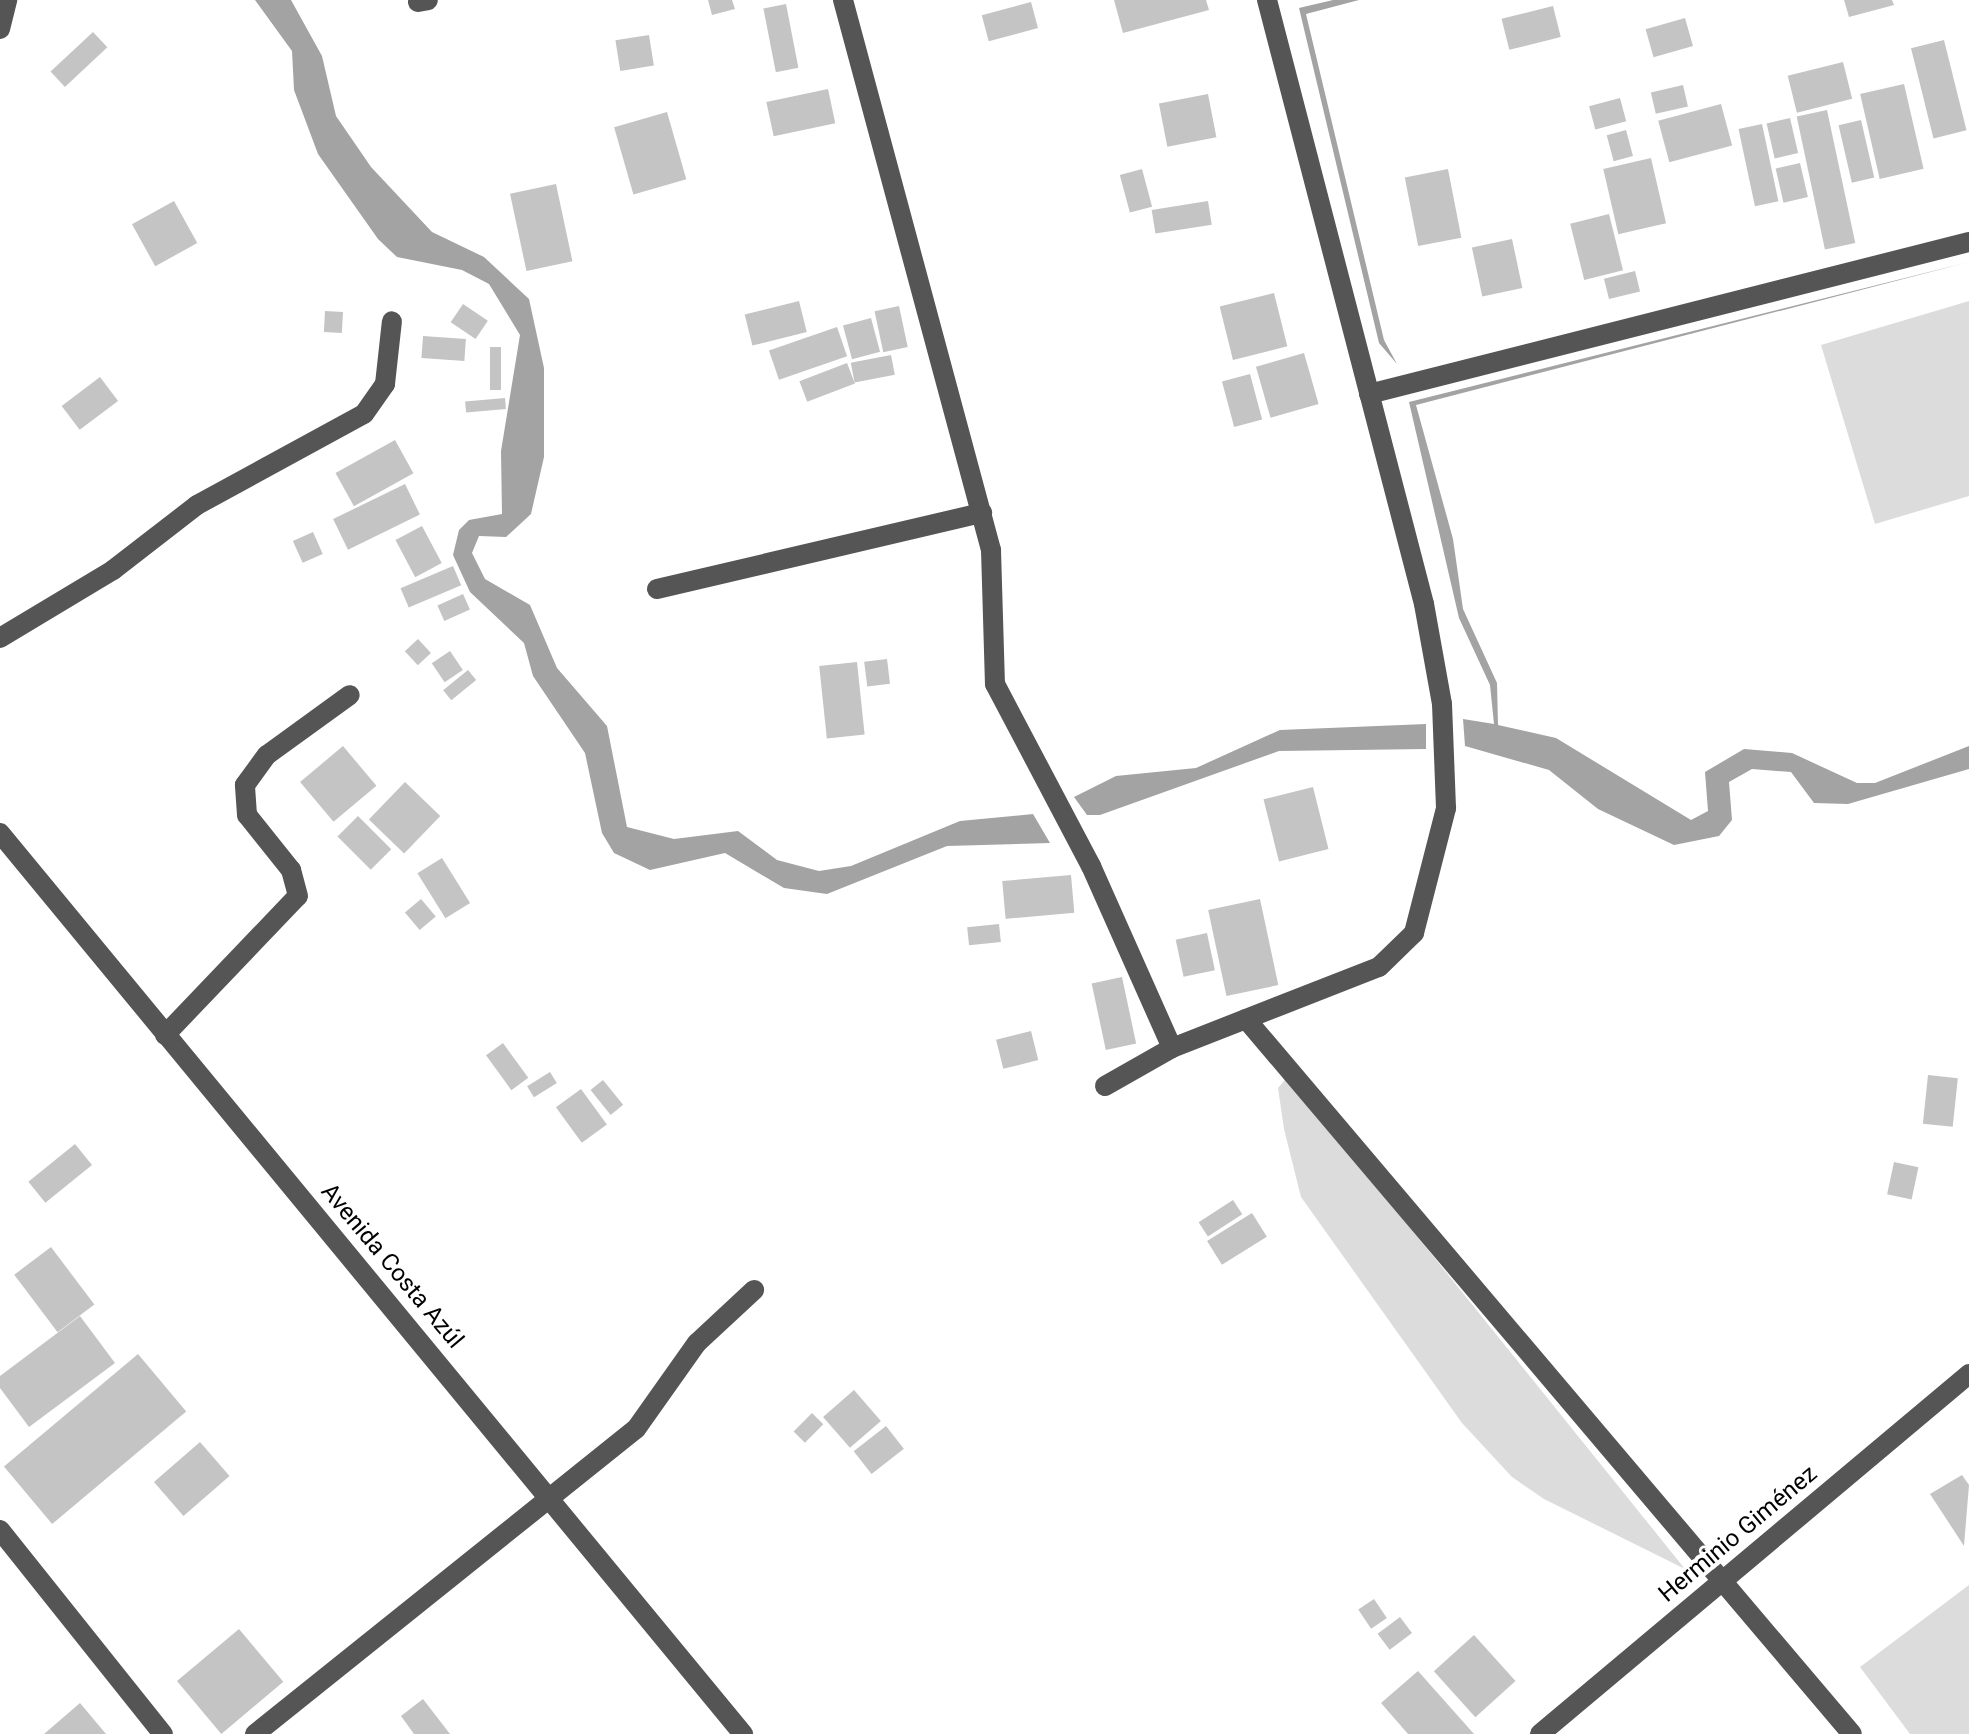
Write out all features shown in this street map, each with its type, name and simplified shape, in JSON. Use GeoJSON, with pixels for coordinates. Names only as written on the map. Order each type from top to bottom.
{"type":"FeatureCollection","features":[{"type":"Feature","properties":{"kind":"street"},"geometry":{"type":"LineString","coordinates":[[0,29],[7,0]]}},
{"type":"Feature","properties":{"kind":"street"},"geometry":{"type":"LineString","coordinates":[[843,0],[982,513],[997,586],[989,630],[995,684],[1091,866],[1172,1048]]}},
{"type":"Feature","properties":{"kind":"street"},"geometry":{"type":"LineString","coordinates":[[1105,1086],[1172,1048],[1379,967],[1414,933],[1446,808],[1442,704],[1369,394],[1267,0]]}},
{"type":"Feature","properties":{"kind":"street"},"geometry":{"type":"LineString","coordinates":[[1369,394],[1969,242]]}},
{"type":"Feature","properties":{"kind":"street"},"geometry":{"type":"LineString","coordinates":[[0,638],[113,570],[197,505],[364,414],[385,384],[392,321]]}},
{"type":"Feature","properties":{"kind":"street"},"geometry":{"type":"LineString","coordinates":[[657,589],[982,513]]}},
{"type":"Feature","properties":{"kind":"street"},"geometry":{"type":"LineString","coordinates":[[165,1035],[298,896],[291,870],[247,815],[245,785],[267,755],[350,695]]}},
{"type":"Feature","properties":{"kind":"street","name":"Avenida Costa Azúl"},"geometry":{"type":"LineString","coordinates":[[0,833],[554,1501],[743,1734]]}},
{"type":"Feature","properties":{"kind":"street"},"geometry":{"type":"LineString","coordinates":[[1246,1019],[1724,1579],[1852,1734]]}},
{"type":"Feature","properties":{"kind":"street"},"geometry":{"type":"LineString","coordinates":[[255,1734],[554,1501],[636,1429],[697,1343],[754,1290]]}},
{"type":"Feature","properties":{"kind":"street","name":"Herminio Giménez"},"geometry":{"type":"LineString","coordinates":[[1540,1734],[1969,1374]]}},
{"type":"Feature","properties":{"kind":"street"},"geometry":{"type":"LineString","coordinates":[[0,1530],[163,1734]]}},
{"type":"Feature","properties":{"kind":"shaded area"},"geometry":{"type":"Polygon","coordinates":[[[255,0],[291,0],[322,56],[336,116],[371,167],[432,232],[484,257],[529,299],[544,368],[544,457],[531,514],[506,537],[479,536],[472,553],[485,579],[530,605],[557,668],[607,726],[627,827],[674,839],[738,831],[777,860],[819,871],[851,866],[960,821],[1033,814],[1050,843],[947,846],[827,894],[784,888],[725,853],[650,870],[614,853],[602,833],[585,753],[533,676],[524,643],[470,592],[453,555],[459,530],[469,520],[502,514],[501,451],[520,335],[489,284],[462,270],[397,257],[378,239],[318,154],[294,90],[292,51],[255,0]]]}},
{"type":"Feature","properties":{"kind":"shaded area"},"geometry":{"type":"Polygon","coordinates":[[[1333,0],[1359,0],[1306,14],[1384,340],[1397,364],[1379,343],[1299,8],[1333,0]]]}},
{"type":"Feature","properties":{"kind":"shaded area"},"geometry":{"type":"Polygon","coordinates":[[[1969,262],[1416,405],[1453,539],[1463,609],[1497,683],[1498,725],[1556,738],[1691,820],[1708,811],[1705,772],[1744,749],[1792,753],[1857,783],[1875,783],[1969,746],[1969,769],[1848,804],[1814,803],[1791,772],[1752,769],[1729,782],[1732,820],[1719,836],[1674,845],[1598,809],[1549,770],[1465,746],[1463,719],[1494,724],[1490,685],[1459,618],[1409,402],[1969,262]]]}},
{"type":"Feature","properties":{"kind":"shaded area"},"geometry":{"type":"Polygon","coordinates":[[[1969,301],[1969,496],[1875,524],[1821,345],[1969,301]]]}},
{"type":"Feature","properties":{"kind":"shaded area"},"geometry":{"type":"Polygon","coordinates":[[[1426,724],[1426,749],[1279,751],[1100,815],[1087,815],[1074,797],[1116,776],[1196,768],[1280,730],[1426,724]]]}},
{"type":"Feature","properties":{"kind":"shaded area"},"geometry":{"type":"Polygon","coordinates":[[[1285,1080],[1297,1087],[1685,1569],[1544,1499],[1512,1477],[1462,1423],[1301,1197],[1284,1129],[1278,1088],[1285,1080]]]}},
{"type":"Feature","properties":{"kind":"shaded area"},"geometry":{"type":"Polygon","coordinates":[[[1969,1585],[1969,1734],[1910,1734],[1860,1667],[1969,1585]]]}},
{"type":"Feature","properties":{"kind":"building"},"geometry":{"type":"Polygon","coordinates":[[[708,0],[732,0],[735,9],[712,15],[708,0]]]}},
{"type":"Feature","properties":{"kind":"building"},"geometry":{"type":"Polygon","coordinates":[[[1114,0],[1206,0],[1209,10],[1123,33],[1114,0]]]}},
{"type":"Feature","properties":{"kind":"building"},"geometry":{"type":"Polygon","coordinates":[[[1844,0],[1892,0],[1894,5],[1849,17],[1844,0]]]}},
{"type":"Feature","properties":{"kind":"building"},"geometry":{"type":"Polygon","coordinates":[[[1031,2],[1038,28],[989,41],[982,15],[1031,2]]]}},
{"type":"Feature","properties":{"kind":"building"},"geometry":{"type":"Polygon","coordinates":[[[786,4],[798,68],[776,72],[763,8],[786,4]]]}},
{"type":"Feature","properties":{"kind":"building"},"geometry":{"type":"Polygon","coordinates":[[[1553,6],[1561,37],[1509,50],[1502,19],[1553,6]]]}},
{"type":"Feature","properties":{"kind":"building"},"geometry":{"type":"Polygon","coordinates":[[[1685,18],[1693,46],[1654,57],[1646,29],[1685,18]]]}},
{"type":"Feature","properties":{"kind":"building"},"geometry":{"type":"Polygon","coordinates":[[[93,32],[107,47],[65,87],[51,72],[93,32]]]}},
{"type":"Feature","properties":{"kind":"building"},"geometry":{"type":"Polygon","coordinates":[[[649,35],[654,66],[620,71],[615,40],[649,35]]]}},
{"type":"Feature","properties":{"kind":"building"},"geometry":{"type":"Polygon","coordinates":[[[1944,40],[1966,130],[1934,138],[1911,48],[1944,40]]]}},
{"type":"Feature","properties":{"kind":"building"},"geometry":{"type":"Polygon","coordinates":[[[1843,62],[1852,99],[1797,113],[1788,76],[1843,62]]]}},
{"type":"Feature","properties":{"kind":"building"},"geometry":{"type":"Polygon","coordinates":[[[1904,84],[1924,169],[1880,179],[1860,94],[1904,84]]]}},
{"type":"Feature","properties":{"kind":"building"},"geometry":{"type":"Polygon","coordinates":[[[1683,85],[1688,106],[1656,114],[1651,92],[1683,85]]]}},
{"type":"Feature","properties":{"kind":"building"},"geometry":{"type":"Polygon","coordinates":[[[828,89],[835,123],[774,136],[766,102],[828,89]]]}},
{"type":"Feature","properties":{"kind":"building"},"geometry":{"type":"Polygon","coordinates":[[[1208,94],[1216,137],[1167,147],[1159,104],[1208,94]]]}},
{"type":"Feature","properties":{"kind":"building"},"geometry":{"type":"Polygon","coordinates":[[[1620,98],[1626,121],[1595,129],[1589,106],[1620,98]]]}},
{"type":"Feature","properties":{"kind":"building"},"geometry":{"type":"Polygon","coordinates":[[[1721,104],[1732,146],[1669,162],[1658,121],[1721,104]]]}},
{"type":"Feature","properties":{"kind":"building"},"geometry":{"type":"Polygon","coordinates":[[[1827,110],[1855,243],[1825,249],[1797,116],[1827,110]]]}},
{"type":"Feature","properties":{"kind":"building"},"geometry":{"type":"Polygon","coordinates":[[[667,112],[686,179],[633,194],[614,127],[667,112]]]}},
{"type":"Feature","properties":{"kind":"building"},"geometry":{"type":"Polygon","coordinates":[[[1790,118],[1798,153],[1775,158],[1767,123],[1790,118]]]}},
{"type":"Feature","properties":{"kind":"building"},"geometry":{"type":"Polygon","coordinates":[[[1861,120],[1874,177],[1852,183],[1839,125],[1861,120]]]}},
{"type":"Feature","properties":{"kind":"building"},"geometry":{"type":"Polygon","coordinates":[[[1762,124],[1778,201],[1755,206],[1739,129],[1762,124]]]}},
{"type":"Feature","properties":{"kind":"building"},"geometry":{"type":"Polygon","coordinates":[[[1626,130],[1633,156],[1614,161],[1607,135],[1626,130]]]}},
{"type":"Feature","properties":{"kind":"building"},"geometry":{"type":"Polygon","coordinates":[[[1651,158],[1666,223],[1618,234],[1603,169],[1651,158]]]}},
{"type":"Feature","properties":{"kind":"building"},"geometry":{"type":"Polygon","coordinates":[[[1800,163],[1808,197],[1784,203],[1776,169],[1800,163]]]}},
{"type":"Feature","properties":{"kind":"building"},"geometry":{"type":"Polygon","coordinates":[[[1142,169],[1152,207],[1130,213],[1120,175],[1142,169]]]}},
{"type":"Feature","properties":{"kind":"building"},"geometry":{"type":"Polygon","coordinates":[[[1448,169],[1461,238],[1418,246],[1405,177],[1448,169]]]}},
{"type":"Feature","properties":{"kind":"building"},"geometry":{"type":"Polygon","coordinates":[[[556,184],[572,261],[526,271],[510,194],[556,184]]]}},
{"type":"Feature","properties":{"kind":"building"},"geometry":{"type":"Polygon","coordinates":[[[174,201],[197,243],[155,266],[132,224],[174,201]]]}},
{"type":"Feature","properties":{"kind":"building"},"geometry":{"type":"Polygon","coordinates":[[[1208,201],[1212,225],[1155,234],[1152,210],[1208,201]]]}},
{"type":"Feature","properties":{"kind":"building"},"geometry":{"type":"Polygon","coordinates":[[[1609,214],[1623,270],[1584,280],[1570,224],[1609,214]]]}},
{"type":"Feature","properties":{"kind":"building"},"geometry":{"type":"Polygon","coordinates":[[[1512,239],[1522,288],[1482,296],[1472,248],[1512,239]]]}},
{"type":"Feature","properties":{"kind":"building"},"geometry":{"type":"Polygon","coordinates":[[[1635,271],[1640,291],[1609,299],[1604,279],[1635,271]]]}},
{"type":"Feature","properties":{"kind":"building"},"geometry":{"type":"Polygon","coordinates":[[[1274,293],[1287,346],[1233,360],[1220,307],[1274,293]]]}},
{"type":"Feature","properties":{"kind":"building"},"geometry":{"type":"Polygon","coordinates":[[[799,301],[807,332],[752,346],[745,315],[799,301]]]}},
{"type":"Feature","properties":{"kind":"building"},"geometry":{"type":"Polygon","coordinates":[[[463,304],[488,321],[476,339],[451,322],[463,304]]]}},
{"type":"Feature","properties":{"kind":"building"},"geometry":{"type":"Polygon","coordinates":[[[899,306],[908,347],[883,352],[875,311],[899,306]]]}},
{"type":"Feature","properties":{"kind":"building"},"geometry":{"type":"Polygon","coordinates":[[[325,311],[343,312],[342,333],[324,332],[325,311]]]}},
{"type":"Feature","properties":{"kind":"building"},"geometry":{"type":"Polygon","coordinates":[[[871,318],[880,352],[852,359],[843,326],[871,318]]]}},
{"type":"Feature","properties":{"kind":"building"},"geometry":{"type":"Polygon","coordinates":[[[837,327],[847,356],[779,380],[769,350],[837,327]]]}},
{"type":"Feature","properties":{"kind":"building"},"geometry":{"type":"Polygon","coordinates":[[[423,336],[466,339],[464,361],[421,358],[423,336]]]}},
{"type":"Feature","properties":{"kind":"building"},"geometry":{"type":"Polygon","coordinates":[[[490,347],[501,347],[501,390],[490,390],[490,347]]]}},
{"type":"Feature","properties":{"kind":"building"},"geometry":{"type":"Polygon","coordinates":[[[1304,353],[1319,404],[1271,418],[1256,367],[1304,353]]]}},
{"type":"Feature","properties":{"kind":"building"},"geometry":{"type":"Polygon","coordinates":[[[891,355],[895,375],[855,382],[851,363],[891,355]]]}},
{"type":"Feature","properties":{"kind":"building"},"geometry":{"type":"Polygon","coordinates":[[[847,363],[855,384],[807,402],[799,381],[847,363]]]}},
{"type":"Feature","properties":{"kind":"building"},"geometry":{"type":"Polygon","coordinates":[[[1250,374],[1262,419],[1234,427],[1222,382],[1250,374]]]}},
{"type":"Feature","properties":{"kind":"building"},"geometry":{"type":"Polygon","coordinates":[[[100,377],[118,401],[80,430],[62,406],[100,377]]]}},
{"type":"Feature","properties":{"kind":"building"},"geometry":{"type":"Polygon","coordinates":[[[505,398],[506,409],[466,412],[465,401],[505,398]]]}},
{"type":"Feature","properties":{"kind":"building"},"geometry":{"type":"Polygon","coordinates":[[[395,440],[413,473],[354,506],[336,473],[395,440]]]}},
{"type":"Feature","properties":{"kind":"building"},"geometry":{"type":"Polygon","coordinates":[[[405,484],[420,515],[348,550],[333,519],[405,484]]]}},
{"type":"Feature","properties":{"kind":"building"},"geometry":{"type":"Polygon","coordinates":[[[422,526],[442,563],[415,577],[396,540],[422,526]]]}},
{"type":"Feature","properties":{"kind":"building"},"geometry":{"type":"Polygon","coordinates":[[[313,532],[323,554],[303,563],[293,541],[313,532]]]}},
{"type":"Feature","properties":{"kind":"building"},"geometry":{"type":"Polygon","coordinates":[[[453,566],[461,585],[409,608],[401,588],[453,566]]]}},
{"type":"Feature","properties":{"kind":"building"},"geometry":{"type":"Polygon","coordinates":[[[463,594],[470,610],[444,621],[437,605],[463,594]]]}},
{"type":"Feature","properties":{"kind":"building"},"geometry":{"type":"Polygon","coordinates":[[[418,639],[431,653],[418,665],[405,651],[418,639]]]}},
{"type":"Feature","properties":{"kind":"building"},"geometry":{"type":"Polygon","coordinates":[[[450,651],[463,670],[445,682],[432,663],[450,651]]]}},
{"type":"Feature","properties":{"kind":"building"},"geometry":{"type":"Polygon","coordinates":[[[887,659],[890,684],[867,687],[864,662],[887,659]]]}},
{"type":"Feature","properties":{"kind":"building"},"geometry":{"type":"Polygon","coordinates":[[[857,662],[865,735],[827,739],[819,666],[857,662]]]}},
{"type":"Feature","properties":{"kind":"building"},"geometry":{"type":"Polygon","coordinates":[[[468,670],[476,680],[451,700],[443,690],[468,670]]]}},
{"type":"Feature","properties":{"kind":"building"},"geometry":{"type":"Polygon","coordinates":[[[343,746],[376,786],[334,822],[300,782],[343,746]]]}},
{"type":"Feature","properties":{"kind":"building"},"geometry":{"type":"Polygon","coordinates":[[[405,782],[440,816],[404,853],[369,819],[405,782]]]}},
{"type":"Feature","properties":{"kind":"building"},"geometry":{"type":"Polygon","coordinates":[[[1313,787],[1328,849],[1279,861],[1264,799],[1313,787]]]}},
{"type":"Feature","properties":{"kind":"building"},"geometry":{"type":"Polygon","coordinates":[[[358,816],[391,849],[371,870],[337,837],[358,816]]]}},
{"type":"Feature","properties":{"kind":"building"},"geometry":{"type":"Polygon","coordinates":[[[442,858],[470,903],[445,918],[417,873],[442,858]]]}},
{"type":"Feature","properties":{"kind":"building"},"geometry":{"type":"Polygon","coordinates":[[[1071,875],[1074,913],[1006,919],[1002,881],[1071,875]]]}},
{"type":"Feature","properties":{"kind":"building"},"geometry":{"type":"Polygon","coordinates":[[[421,899],[436,917],[420,930],[405,912],[421,899]]]}},
{"type":"Feature","properties":{"kind":"building"},"geometry":{"type":"Polygon","coordinates":[[[1260,899],[1278,985],[1226,996],[1208,910],[1260,899]]]}},
{"type":"Feature","properties":{"kind":"building"},"geometry":{"type":"Polygon","coordinates":[[[999,924],[1001,942],[969,945],[967,927],[999,924]]]}},
{"type":"Feature","properties":{"kind":"building"},"geometry":{"type":"Polygon","coordinates":[[[1207,933],[1215,970],[1184,977],[1176,940],[1207,933]]]}},
{"type":"Feature","properties":{"kind":"building"},"geometry":{"type":"Polygon","coordinates":[[[1122,977],[1136,1044],[1106,1050],[1092,983],[1122,977]]]}},
{"type":"Feature","properties":{"kind":"building"},"geometry":{"type":"Polygon","coordinates":[[[1031,1031],[1038,1060],[1003,1069],[996,1040],[1031,1031]]]}},
{"type":"Feature","properties":{"kind":"building"},"geometry":{"type":"Polygon","coordinates":[[[503,1043],[528,1078],[511,1090],[486,1055],[503,1043]]]}},
{"type":"Feature","properties":{"kind":"building"},"geometry":{"type":"Polygon","coordinates":[[[550,1072],[557,1083],[534,1097],[527,1086],[550,1072]]]}},
{"type":"Feature","properties":{"kind":"building"},"geometry":{"type":"Polygon","coordinates":[[[1928,1075],[1958,1078],[1953,1127],[1923,1124],[1928,1075]]]}},
{"type":"Feature","properties":{"kind":"building"},"geometry":{"type":"Polygon","coordinates":[[[603,1080],[623,1105],[611,1115],[591,1090],[603,1080]]]}},
{"type":"Feature","properties":{"kind":"building"},"geometry":{"type":"Polygon","coordinates":[[[581,1089],[607,1125],[582,1143],[556,1107],[581,1089]]]}},
{"type":"Feature","properties":{"kind":"building"},"geometry":{"type":"Polygon","coordinates":[[[75,1144],[92,1165],[45,1203],[28,1182],[75,1144]]]}},
{"type":"Feature","properties":{"kind":"building"},"geometry":{"type":"Polygon","coordinates":[[[1894,1162],[1918,1167],[1912,1199],[1887,1194],[1894,1162]]]}},
{"type":"Feature","properties":{"kind":"building"},"geometry":{"type":"Polygon","coordinates":[[[1233,1200],[1242,1214],[1208,1237],[1199,1222],[1233,1200]]]}},
{"type":"Feature","properties":{"kind":"building"},"geometry":{"type":"Polygon","coordinates":[[[1252,1213],[1267,1237],[1222,1265],[1207,1241],[1252,1213]]]}},
{"type":"Feature","properties":{"kind":"building"},"geometry":{"type":"Polygon","coordinates":[[[51,1247],[94,1305],[58,1332],[14,1275],[51,1247]]]}},
{"type":"Feature","properties":{"kind":"building"},"geometry":{"type":"Polygon","coordinates":[[[80,1316],[115,1363],[29,1427],[0,1388],[0,1376],[80,1316]]]}},
{"type":"Feature","properties":{"kind":"building"},"geometry":{"type":"Polygon","coordinates":[[[138,1354],[186,1411],[52,1524],[4,1466],[138,1354]]]}},
{"type":"Feature","properties":{"kind":"building"},"geometry":{"type":"Polygon","coordinates":[[[854,1390],[881,1421],[850,1448],[823,1417],[854,1390]]]}},
{"type":"Feature","properties":{"kind":"building"},"geometry":{"type":"Polygon","coordinates":[[[812,1413],[823,1424],[805,1443],[794,1431],[812,1413]]]}},
{"type":"Feature","properties":{"kind":"building"},"geometry":{"type":"Polygon","coordinates":[[[886,1426],[904,1449],[872,1474],[854,1451],[886,1426]]]}},
{"type":"Feature","properties":{"kind":"building"},"geometry":{"type":"Polygon","coordinates":[[[200,1442],[230,1476],[183,1516],[154,1482],[200,1442]]]}},
{"type":"Feature","properties":{"kind":"building"},"geometry":{"type":"Polygon","coordinates":[[[1962,1475],[1969,1485],[1964,1546],[1930,1494],[1962,1475]]]}},
{"type":"Feature","properties":{"kind":"building"},"geometry":{"type":"Polygon","coordinates":[[[1374,1599],[1387,1618],[1371,1629],[1358,1610],[1374,1599]]]}},
{"type":"Feature","properties":{"kind":"building"},"geometry":{"type":"Polygon","coordinates":[[[1400,1617],[1412,1633],[1390,1650],[1378,1634],[1400,1617]]]}},
{"type":"Feature","properties":{"kind":"building"},"geometry":{"type":"Polygon","coordinates":[[[239,1629],[283,1682],[221,1734],[177,1681],[239,1629]]]}},
{"type":"Feature","properties":{"kind":"building"},"geometry":{"type":"Polygon","coordinates":[[[1474,1635],[1515,1681],[1475,1717],[1434,1671],[1474,1635]]]}},
{"type":"Feature","properties":{"kind":"building"},"geometry":{"type":"Polygon","coordinates":[[[1418,1671],[1474,1734],[1408,1734],[1381,1703],[1418,1671]]]}},
{"type":"Feature","properties":{"kind":"building"},"geometry":{"type":"Polygon","coordinates":[[[423,1699],[450,1734],[414,1734],[401,1716],[423,1699]]]}},
{"type":"Feature","properties":{"kind":"building"},"geometry":{"type":"Polygon","coordinates":[[[80,1703],[106,1734],[44,1734],[80,1703]]]}}]}
